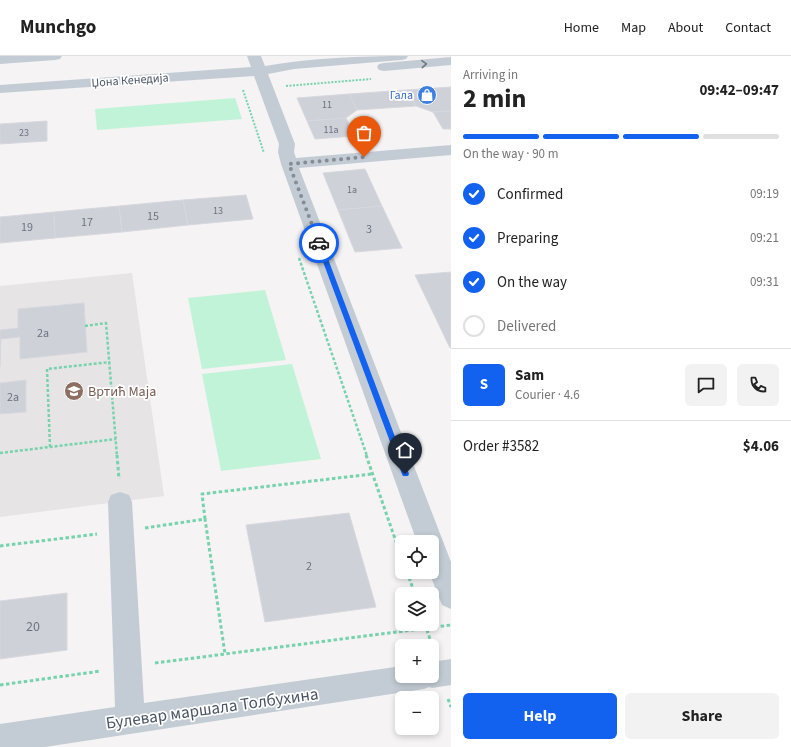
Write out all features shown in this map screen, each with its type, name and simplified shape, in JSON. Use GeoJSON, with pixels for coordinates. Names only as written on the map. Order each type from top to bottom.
{"type":"FeatureCollection","features":[{"type":"Feature","properties":{"kind":"street"},"geometry":{"type":"LineString","coordinates":[[0,60],[55,56]]}},
{"type":"Feature","properties":{"kind":"street"},"geometry":{"type":"LineString","coordinates":[[254,56],[287,144],[286,152],[289,164],[427,535]]}},
{"type":"Feature","properties":{"kind":"street","name":"Џона Кенедија"},"geometry":{"type":"LineString","coordinates":[[0,89],[259,70],[294,65],[401,56]]}},
{"type":"Feature","properties":{"kind":"street","name":"Џона Кенедија"},"geometry":{"type":"LineString","coordinates":[[259,70],[302,72],[451,62]]}},
{"type":"Feature","properties":{"kind":"street"},"geometry":{"type":"LineString","coordinates":[[289,164],[451,150]]}},
{"type":"Feature","properties":{"kind":"street"},"geometry":{"type":"LineString","coordinates":[[120,502],[130,720]]}},
{"type":"Feature","properties":{"kind":"street"},"geometry":{"type":"LineString","coordinates":[[439,565],[451,597]]}},
{"type":"Feature","properties":{"kind":"street"},"geometry":{"type":"LineString","coordinates":[[439,674],[451,672]]}},
{"type":"Feature","properties":{"kind":"street","name":"Булевар маршала Толбухина"},"geometry":{"type":"LineString","coordinates":[[0,739],[395,680]]}},
{"type":"Feature","properties":{"kind":"path"},"geometry":{"type":"LineString","coordinates":[[241,85],[266,159]]}},
{"type":"Feature","properties":{"kind":"path"},"geometry":{"type":"LineString","coordinates":[[298,256],[395,539]]}},
{"type":"Feature","properties":{"kind":"path"},"geometry":{"type":"LineString","coordinates":[[85,326],[106,324],[120,502]]}},
{"type":"Feature","properties":{"kind":"path"},"geometry":{"type":"LineString","coordinates":[[50,447],[47,369],[110,362]]}},
{"type":"Feature","properties":{"kind":"path"},"geometry":{"type":"LineString","coordinates":[[0,453],[116,439]]}},
{"type":"Feature","properties":{"kind":"path"},"geometry":{"type":"LineString","coordinates":[[225,654],[202,494],[372,474]]}},
{"type":"Feature","properties":{"kind":"path"},"geometry":{"type":"LineString","coordinates":[[0,546],[205,519]]}},
{"type":"Feature","properties":{"kind":"path"},"geometry":{"type":"LineString","coordinates":[[0,684],[451,625]]}},
{"type":"Feature","properties":{"kind":"shaded area","name":"Вртић Маја"},"geometry":{"type":"Polygon","coordinates":[[[132,273],[164,496],[0,517],[0,286],[132,273]]]}},
{"type":"Feature","properties":{"kind":"green space"},"geometry":{"type":"Polygon","coordinates":[[[235,98],[242,119],[97,130],[95,109],[235,98]]]}},
{"type":"Feature","properties":{"kind":"green space"},"geometry":{"type":"Polygon","coordinates":[[[265,290],[286,360],[202,369],[188,298],[265,290]]]}},
{"type":"Feature","properties":{"kind":"green space"},"geometry":{"type":"Polygon","coordinates":[[[292,364],[321,459],[221,471],[202,374],[292,364]]]}},
{"type":"Feature","properties":{"kind":"building"},"geometry":{"type":"Polygon","coordinates":[[[451,87],[451,111],[433,112],[416,106],[406,90],[451,87]]]}},
{"type":"Feature","properties":{"kind":"building"},"geometry":{"type":"Polygon","coordinates":[[[406,90],[416,106],[357,110],[349,94],[406,90]]]}},
{"type":"Feature","properties":{"kind":"building"},"geometry":{"type":"Polygon","coordinates":[[[349,94],[357,110],[346,118],[307,121],[297,98],[349,94]]]}},
{"type":"Feature","properties":{"kind":"building"},"geometry":{"type":"Polygon","coordinates":[[[451,111],[451,129],[443,129],[433,112],[451,111]]]}},
{"type":"Feature","properties":{"kind":"building"},"geometry":{"type":"Polygon","coordinates":[[[346,118],[355,136],[315,139],[307,121],[346,118]]]}},
{"type":"Feature","properties":{"kind":"building"},"geometry":{"type":"Polygon","coordinates":[[[47,121],[47,141],[0,144],[0,124],[47,121]]]}},
{"type":"Feature","properties":{"kind":"building"},"geometry":{"type":"Polygon","coordinates":[[[365,169],[382,206],[338,210],[323,173],[365,169]]]}},
{"type":"Feature","properties":{"kind":"building"},"geometry":{"type":"Polygon","coordinates":[[[246,195],[253,219],[188,225],[183,200],[246,195]]]}},
{"type":"Feature","properties":{"kind":"building"},"geometry":{"type":"Polygon","coordinates":[[[183,200],[188,225],[122,232],[119,206],[183,200]]]}},
{"type":"Feature","properties":{"kind":"building"},"geometry":{"type":"Polygon","coordinates":[[[119,206],[122,232],[55,238],[54,212],[119,206]]]}},
{"type":"Feature","properties":{"kind":"building"},"geometry":{"type":"Polygon","coordinates":[[[382,206],[402,248],[355,252],[338,210],[382,206]]]}},
{"type":"Feature","properties":{"kind":"building"},"geometry":{"type":"Polygon","coordinates":[[[54,212],[55,238],[0,243],[0,217],[54,212]]]}},
{"type":"Feature","properties":{"kind":"building"},"geometry":{"type":"Polygon","coordinates":[[[451,272],[451,347],[450,348],[415,275],[451,272]]]}},
{"type":"Feature","properties":{"kind":"building"},"geometry":{"type":"Polygon","coordinates":[[[84,303],[87,352],[20,359],[20,337],[1,339],[0,367],[0,330],[18,328],[18,309],[84,303]]]}},
{"type":"Feature","properties":{"kind":"building"},"geometry":{"type":"Polygon","coordinates":[[[26,380],[26,412],[0,414],[0,383],[26,380]]]}},
{"type":"Feature","properties":{"kind":"building"},"geometry":{"type":"Polygon","coordinates":[[[349,513],[376,607],[265,622],[246,525],[349,513]]]}},
{"type":"Feature","properties":{"kind":"building"},"geometry":{"type":"Polygon","coordinates":[[[67,593],[67,650],[0,659],[0,601],[67,593]]]}},
{"type":"Feature","properties":{"kind":"way so far"},"geometry":{"type":"LineString","coordinates":[[319,243],[289,164],[364,157]]}},
{"type":"Feature","properties":{"kind":"place","name":"Гала"},"geometry":{"type":"Point","coordinates":[427,95]}},
{"type":"Feature","properties":{"kind":"place","name":"Вртић Маја"},"geometry":{"type":"Point","coordinates":[74,391]}},
{"type":"Feature","properties":{"kind":"route"},"geometry":{"type":"LineString","coordinates":[[319,243],[405,474]]}}]}
